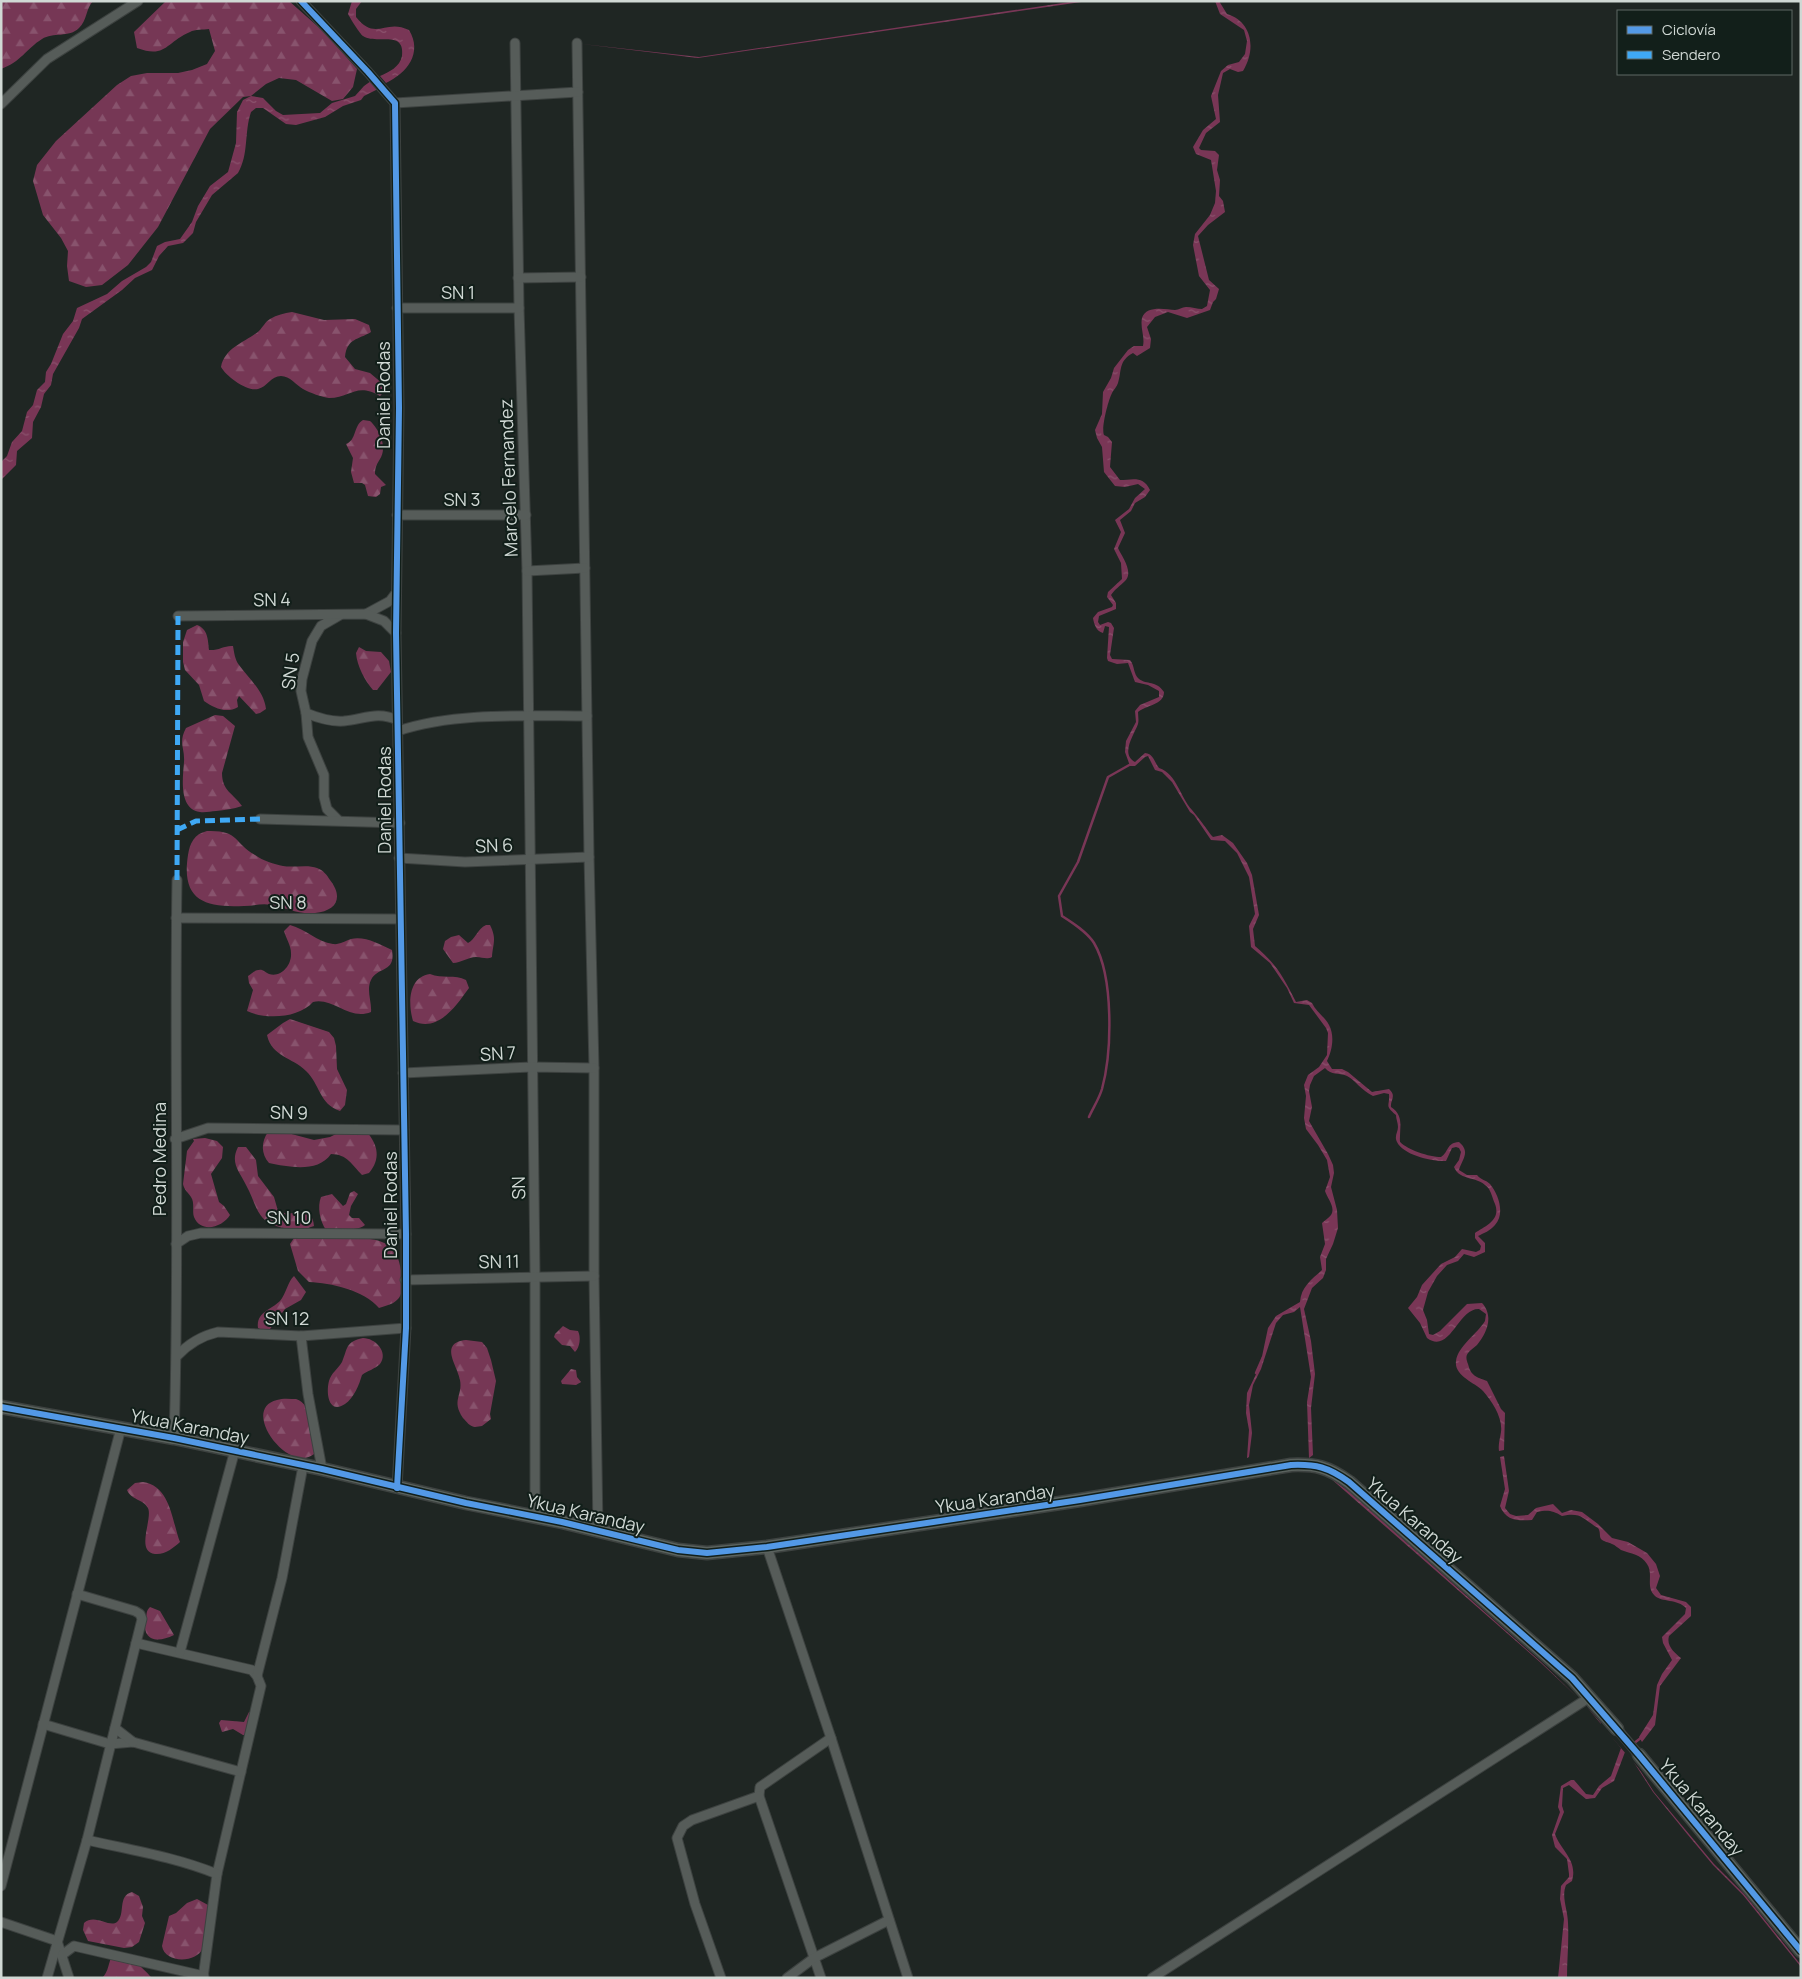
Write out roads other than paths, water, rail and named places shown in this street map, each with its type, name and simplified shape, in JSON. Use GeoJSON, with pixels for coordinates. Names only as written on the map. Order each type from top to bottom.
{"type":"FeatureCollection","features":[{"type":"Feature","properties":{"kind":"street"},"geometry":{"type":"LineString","coordinates":[[1,104],[47,59],[138,1]]}},
{"type":"Feature","properties":{"kind":"street"},"geometry":{"type":"LineString","coordinates":[[301,1],[386,92],[395,107],[578,92]]}},
{"type":"Feature","properties":{"kind":"street","name":"Marcelo Fernandez"},"geometry":{"type":"LineString","coordinates":[[515,43],[518,278],[527,572],[529,860]]}},
{"type":"Feature","properties":{"kind":"street"},"geometry":{"type":"LineString","coordinates":[[578,43],[589,857],[594,1068],[594,1276],[598,1530]]}},
{"type":"Feature","properties":{"kind":"street","name":"Daniel Rodas"},"geometry":{"type":"LineString","coordinates":[[395,107],[399,408],[396,633],[406,1234],[406,1328],[397,1488]]}},
{"type":"Feature","properties":{"kind":"street"},"geometry":{"type":"LineString","coordinates":[[518,278],[581,277]]}},
{"type":"Feature","properties":{"kind":"street","name":"SN 1"},"geometry":{"type":"LineString","coordinates":[[397,308],[519,308]]}},
{"type":"Feature","properties":{"kind":"street","name":"SN 3"},"geometry":{"type":"LineString","coordinates":[[397,514],[526,515]]}},
{"type":"Feature","properties":{"kind":"street"},"geometry":{"type":"LineString","coordinates":[[527,572],[585,568]]}},
{"type":"Feature","properties":{"kind":"street","name":"SN 4"},"geometry":{"type":"LineString","coordinates":[[366,614],[390,601],[396,593]]}},
{"type":"Feature","properties":{"kind":"street","name":"SN 5"},"geometry":{"type":"LineString","coordinates":[[342,614],[321,626],[312,641],[302,685],[306,713],[334,721],[382,715],[387,715],[397,720]]}},
{"type":"Feature","properties":{"kind":"street","name":"SN 4"},"geometry":{"type":"LineString","coordinates":[[178,616],[366,614],[384,621],[396,633]]}},
{"type":"Feature","properties":{"kind":"street"},"geometry":{"type":"LineString","coordinates":[[306,713],[308,736],[324,775],[324,796],[327,809],[338,820]]}},
{"type":"Feature","properties":{"kind":"street"},"geometry":{"type":"LineString","coordinates":[[398,731],[417,725],[448,720],[527,716],[587,716]]}},
{"type":"Feature","properties":{"kind":"street"},"geometry":{"type":"LineString","coordinates":[[260,819],[400,823]]}},
{"type":"Feature","properties":{"kind":"street","name":"SN 6"},"geometry":{"type":"LineString","coordinates":[[399,858],[465,862],[589,857]]}},
{"type":"Feature","properties":{"kind":"street","name":"SN"},"geometry":{"type":"LineString","coordinates":[[529,860],[535,1276],[535,1516]]}},
{"type":"Feature","properties":{"kind":"street","name":"Pedro Medina"},"geometry":{"type":"LineString","coordinates":[[174,1438],[177,1356],[175,1139],[177,880]]}},
{"type":"Feature","properties":{"kind":"street","name":"SN 8"},"geometry":{"type":"LineString","coordinates":[[176,918],[400,919]]}},
{"type":"Feature","properties":{"kind":"street","name":"SN 7"},"geometry":{"type":"LineString","coordinates":[[403,1073],[532,1068],[594,1068]]}},
{"type":"Feature","properties":{"kind":"street","name":"SN 9"},"geometry":{"type":"LineString","coordinates":[[175,1139],[208,1128],[404,1130]]}},
{"type":"Feature","properties":{"kind":"street","name":"SN 10"},"geometry":{"type":"LineString","coordinates":[[176,1244],[188,1236],[201,1232],[406,1234]]}},
{"type":"Feature","properties":{"kind":"street","name":"SN 11"},"geometry":{"type":"LineString","coordinates":[[405,1280],[594,1276]]}},
{"type":"Feature","properties":{"kind":"street","name":"SN 12"},"geometry":{"type":"LineString","coordinates":[[177,1356],[193,1341],[218,1332],[301,1336],[406,1328]]}},
{"type":"Feature","properties":{"kind":"street"},"geometry":{"type":"LineString","coordinates":[[301,1336],[308,1394],[322,1469]]}},
{"type":"Feature","properties":{"kind":"street","name":"Ykua Karanday"},"geometry":{"type":"LineString","coordinates":[[1,1407],[235,1450],[397,1488],[535,1516],[690,1552],[767,1547],[1080,1500],[1291,1465],[1311,1464],[1330,1470],[1349,1482],[1572,1678],[1639,1755],[1801,1952]]}},
{"type":"Feature","properties":{"kind":"street"},"geometry":{"type":"LineString","coordinates":[[1,1886],[121,1428]]}},
{"type":"Feature","properties":{"kind":"street"},"geometry":{"type":"LineString","coordinates":[[180,1652],[235,1450]]}},
{"type":"Feature","properties":{"kind":"street"},"geometry":{"type":"LineString","coordinates":[[257,1676],[282,1578],[303,1466]]}},
{"type":"Feature","properties":{"kind":"street"},"geometry":{"type":"LineString","coordinates":[[767,1547],[908,1978]]}},
{"type":"Feature","properties":{"kind":"street"},"geometry":{"type":"LineString","coordinates":[[47,1978],[87,1840],[142,1619],[140,1614],[77,1594]]}},
{"type":"Feature","properties":{"kind":"street"},"geometry":{"type":"LineString","coordinates":[[62,1955],[74,1946],[204,1977],[217,1874],[261,1686],[252,1670],[136,1643]]}},
{"type":"Feature","properties":{"kind":"street"},"geometry":{"type":"LineString","coordinates":[[1152,1978],[1590,1697]]}},
{"type":"Feature","properties":{"kind":"street"},"geometry":{"type":"LineString","coordinates":[[44,1724],[110,1744],[133,1742],[241,1772]]}},
{"type":"Feature","properties":{"kind":"street"},"geometry":{"type":"LineString","coordinates":[[115,1728],[133,1742]]}},
{"type":"Feature","properties":{"kind":"street"},"geometry":{"type":"LineString","coordinates":[[821,1978],[759,1796],[760,1787],[831,1738]]}},
{"type":"Feature","properties":{"kind":"street"},"geometry":{"type":"LineString","coordinates":[[721,1978],[695,1904],[676,1838],[683,1826],[692,1820],[759,1796]]}},
{"type":"Feature","properties":{"kind":"street"},"geometry":{"type":"LineString","coordinates":[[87,1840],[187,1862],[217,1874]]}},
{"type":"Feature","properties":{"kind":"street"},"geometry":{"type":"LineString","coordinates":[[787,1978],[814,1958],[889,1920]]}},
{"type":"Feature","properties":{"kind":"street"},"geometry":{"type":"LineString","coordinates":[[1,1922],[57,1941]]}},
{"type":"Feature","properties":{"kind":"street"},"geometry":{"type":"LineString","coordinates":[[57,1941],[69,1978]]}},
{"type":"Feature","properties":{"kind":"water"},"geometry":{"type":"Polygon","coordinates":[[[352,1],[362,1],[356,9],[356,17],[369,28],[401,27],[409,30],[413,38],[414,47],[411,61],[400,74],[386,83],[380,76],[397,66],[401,60],[402,48],[395,40],[363,36],[348,14],[352,1]]]}},
{"type":"Feature","properties":{"kind":"water"},"geometry":{"type":"Polygon","coordinates":[[[1076,1],[1088,1],[698,58],[582,44],[699,57],[1076,1]]]}},
{"type":"Feature","properties":{"kind":"water"},"geometry":{"type":"Polygon","coordinates":[[[1215,1],[1219,1],[1227,14],[1242,23],[1247,30],[1251,46],[1243,71],[1238,72],[1230,69],[1223,73],[1218,95],[1220,122],[1206,133],[1199,148],[1201,150],[1215,151],[1219,155],[1217,170],[1220,180],[1219,196],[1223,201],[1225,212],[1208,225],[1198,236],[1209,280],[1219,289],[1210,310],[1187,318],[1168,312],[1155,317],[1147,327],[1151,339],[1150,348],[1137,356],[1133,353],[1128,356],[1121,367],[1119,379],[1105,414],[1103,427],[1104,435],[1112,442],[1110,467],[1120,480],[1141,480],[1150,490],[1120,520],[1125,533],[1118,548],[1128,573],[1125,581],[1111,595],[1116,603],[1116,609],[1099,616],[1098,622],[1100,625],[1108,622],[1111,623],[1114,628],[1110,655],[1112,659],[1130,660],[1139,679],[1155,684],[1164,692],[1161,700],[1138,712],[1138,724],[1128,749],[1131,759],[1135,762],[1145,753],[1150,755],[1159,768],[1174,780],[1188,805],[1211,835],[1213,837],[1222,835],[1233,843],[1247,863],[1252,875],[1259,915],[1253,929],[1255,946],[1279,971],[1296,1002],[1307,1000],[1312,1003],[1327,1022],[1331,1029],[1332,1039],[1327,1061],[1332,1069],[1342,1069],[1348,1072],[1372,1092],[1389,1089],[1391,1091],[1393,1096],[1391,1107],[1400,1119],[1400,1142],[1408,1148],[1441,1157],[1452,1144],[1459,1142],[1463,1146],[1465,1156],[1459,1170],[1467,1175],[1477,1175],[1490,1184],[1496,1194],[1500,1204],[1498,1221],[1487,1232],[1478,1236],[1485,1243],[1485,1252],[1474,1257],[1464,1254],[1458,1261],[1447,1265],[1437,1276],[1428,1292],[1423,1310],[1429,1334],[1433,1335],[1440,1331],[1467,1304],[1482,1303],[1486,1308],[1488,1324],[1486,1330],[1477,1345],[1468,1353],[1466,1359],[1472,1374],[1487,1381],[1501,1409],[1505,1413],[1504,1450],[1499,1451],[1501,1427],[1496,1410],[1483,1391],[1461,1375],[1456,1366],[1460,1350],[1482,1326],[1486,1314],[1479,1309],[1472,1311],[1465,1316],[1448,1336],[1435,1342],[1427,1338],[1420,1323],[1408,1308],[1417,1297],[1422,1285],[1441,1264],[1455,1257],[1462,1249],[1476,1252],[1480,1250],[1481,1246],[1475,1238],[1475,1233],[1488,1225],[1496,1214],[1495,1204],[1490,1191],[1480,1182],[1457,1172],[1454,1167],[1459,1160],[1461,1152],[1459,1148],[1452,1148],[1446,1161],[1426,1159],[1405,1151],[1396,1140],[1398,1124],[1396,1115],[1388,1106],[1389,1094],[1384,1093],[1373,1096],[1347,1076],[1333,1073],[1325,1068],[1314,1076],[1310,1085],[1309,1091],[1312,1107],[1309,1121],[1333,1165],[1334,1173],[1331,1187],[1337,1210],[1338,1228],[1326,1259],[1326,1270],[1323,1278],[1312,1288],[1304,1309],[1311,1341],[1315,1374],[1311,1408],[1313,1455],[1309,1458],[1307,1402],[1311,1377],[1300,1307],[1294,1312],[1283,1315],[1276,1323],[1261,1369],[1253,1385],[1249,1405],[1252,1433],[1249,1457],[1247,1458],[1249,1430],[1246,1413],[1247,1393],[1260,1366],[1268,1328],[1276,1316],[1300,1302],[1304,1288],[1322,1270],[1320,1257],[1325,1244],[1322,1223],[1332,1212],[1332,1206],[1325,1191],[1330,1177],[1327,1160],[1306,1129],[1304,1085],[1308,1075],[1319,1067],[1327,1055],[1328,1033],[1309,1005],[1294,1003],[1287,988],[1270,963],[1251,947],[1249,926],[1255,914],[1249,877],[1237,853],[1225,841],[1211,840],[1190,812],[1172,782],[1162,772],[1155,770],[1148,756],[1135,766],[1130,766],[1125,752],[1126,741],[1136,722],[1135,711],[1140,705],[1159,697],[1159,691],[1148,685],[1135,682],[1128,663],[1117,664],[1108,661],[1109,627],[1105,626],[1103,633],[1099,631],[1093,618],[1098,612],[1112,607],[1113,605],[1107,597],[1108,592],[1122,579],[1121,563],[1114,549],[1121,532],[1115,520],[1129,509],[1135,498],[1145,489],[1138,484],[1125,487],[1115,486],[1104,472],[1102,447],[1095,430],[1102,414],[1103,392],[1114,368],[1128,350],[1134,346],[1143,346],[1142,318],[1147,311],[1152,309],[1176,310],[1186,307],[1202,309],[1207,306],[1210,290],[1199,276],[1193,245],[1195,234],[1210,215],[1215,203],[1216,191],[1211,160],[1196,154],[1193,147],[1203,130],[1216,119],[1211,96],[1221,71],[1228,65],[1239,62],[1245,54],[1247,41],[1244,30],[1220,14],[1215,1]]]}},
{"type":"Feature","properties":{"kind":"water"},"geometry":{"type":"Polygon","coordinates":[[[371,81],[378,89],[364,96],[361,100],[343,106],[325,117],[296,125],[286,124],[263,108],[256,108],[251,112],[244,158],[238,173],[212,195],[196,222],[193,233],[183,243],[168,246],[159,256],[152,270],[135,278],[122,290],[82,319],[79,328],[53,374],[51,385],[44,394],[41,407],[33,422],[32,438],[17,451],[16,465],[1,480],[1,462],[7,456],[12,442],[22,431],[27,412],[33,405],[37,390],[45,382],[46,372],[63,334],[73,321],[77,308],[107,294],[122,281],[146,267],[151,262],[157,246],[180,239],[192,222],[198,206],[210,186],[228,172],[236,143],[237,112],[243,100],[251,96],[263,98],[283,115],[320,113],[332,103],[355,96],[371,81]]]}},
{"type":"Feature","properties":{"kind":"water"},"geometry":{"type":"Polygon","coordinates":[[[1504,1456],[1509,1491],[1505,1508],[1510,1514],[1516,1516],[1528,1515],[1536,1508],[1553,1504],[1562,1513],[1571,1510],[1582,1512],[1612,1538],[1628,1542],[1647,1553],[1656,1564],[1660,1576],[1656,1588],[1661,1595],[1686,1602],[1691,1607],[1691,1616],[1669,1636],[1670,1646],[1681,1658],[1660,1686],[1655,1725],[1642,1742],[1639,1737],[1653,1715],[1657,1685],[1672,1660],[1662,1637],[1685,1614],[1686,1608],[1679,1603],[1655,1596],[1650,1585],[1649,1568],[1645,1561],[1639,1556],[1621,1550],[1613,1544],[1602,1540],[1598,1528],[1582,1517],[1574,1515],[1562,1516],[1547,1511],[1537,1512],[1532,1520],[1517,1520],[1506,1515],[1500,1506],[1505,1489],[1500,1457],[1504,1456]]]}},
{"type":"Feature","properties":{"kind":"water"},"geometry":{"type":"Polygon","coordinates":[[[1329,1477],[1351,1493],[1541,1662],[1577,1697],[1541,1663],[1329,1477]]]}},
{"type":"Feature","properties":{"kind":"water"},"geometry":{"type":"Polygon","coordinates":[[[1586,1706],[1634,1761],[1654,1792],[1714,1864],[1744,1894],[1801,1967],[1743,1895],[1713,1865],[1688,1835],[1653,1792],[1625,1752],[1614,1781],[1602,1788],[1595,1798],[1586,1799],[1569,1785],[1563,1788],[1562,1806],[1564,1812],[1555,1834],[1571,1861],[1573,1874],[1572,1881],[1566,1885],[1564,1894],[1568,1918],[1567,1978],[1558,1978],[1564,1919],[1560,1899],[1561,1886],[1569,1877],[1567,1859],[1555,1847],[1552,1835],[1560,1812],[1558,1807],[1561,1786],[1574,1780],[1586,1794],[1593,1795],[1599,1786],[1611,1776],[1621,1748],[1586,1706]]]}},
{"type":"Feature","properties":{"kind":"waterway"},"geometry":{"type":"LineString","coordinates":[[1089,1117],[1101,1093],[1108,1055],[1108,994],[1105,975],[1094,943],[1084,931],[1062,916],[1059,896],[1078,862],[1108,777],[1131,764]]}},
{"type":"Feature","properties":{"kind":"waterway"},"geometry":{"type":"LineString","coordinates":[[1256,1373],[1263,1357]]}},
{"type":"Feature","properties":{"kind":"waterway"},"geometry":{"type":"LineString","coordinates":[[1633,1744],[1642,1737]]}}]}
